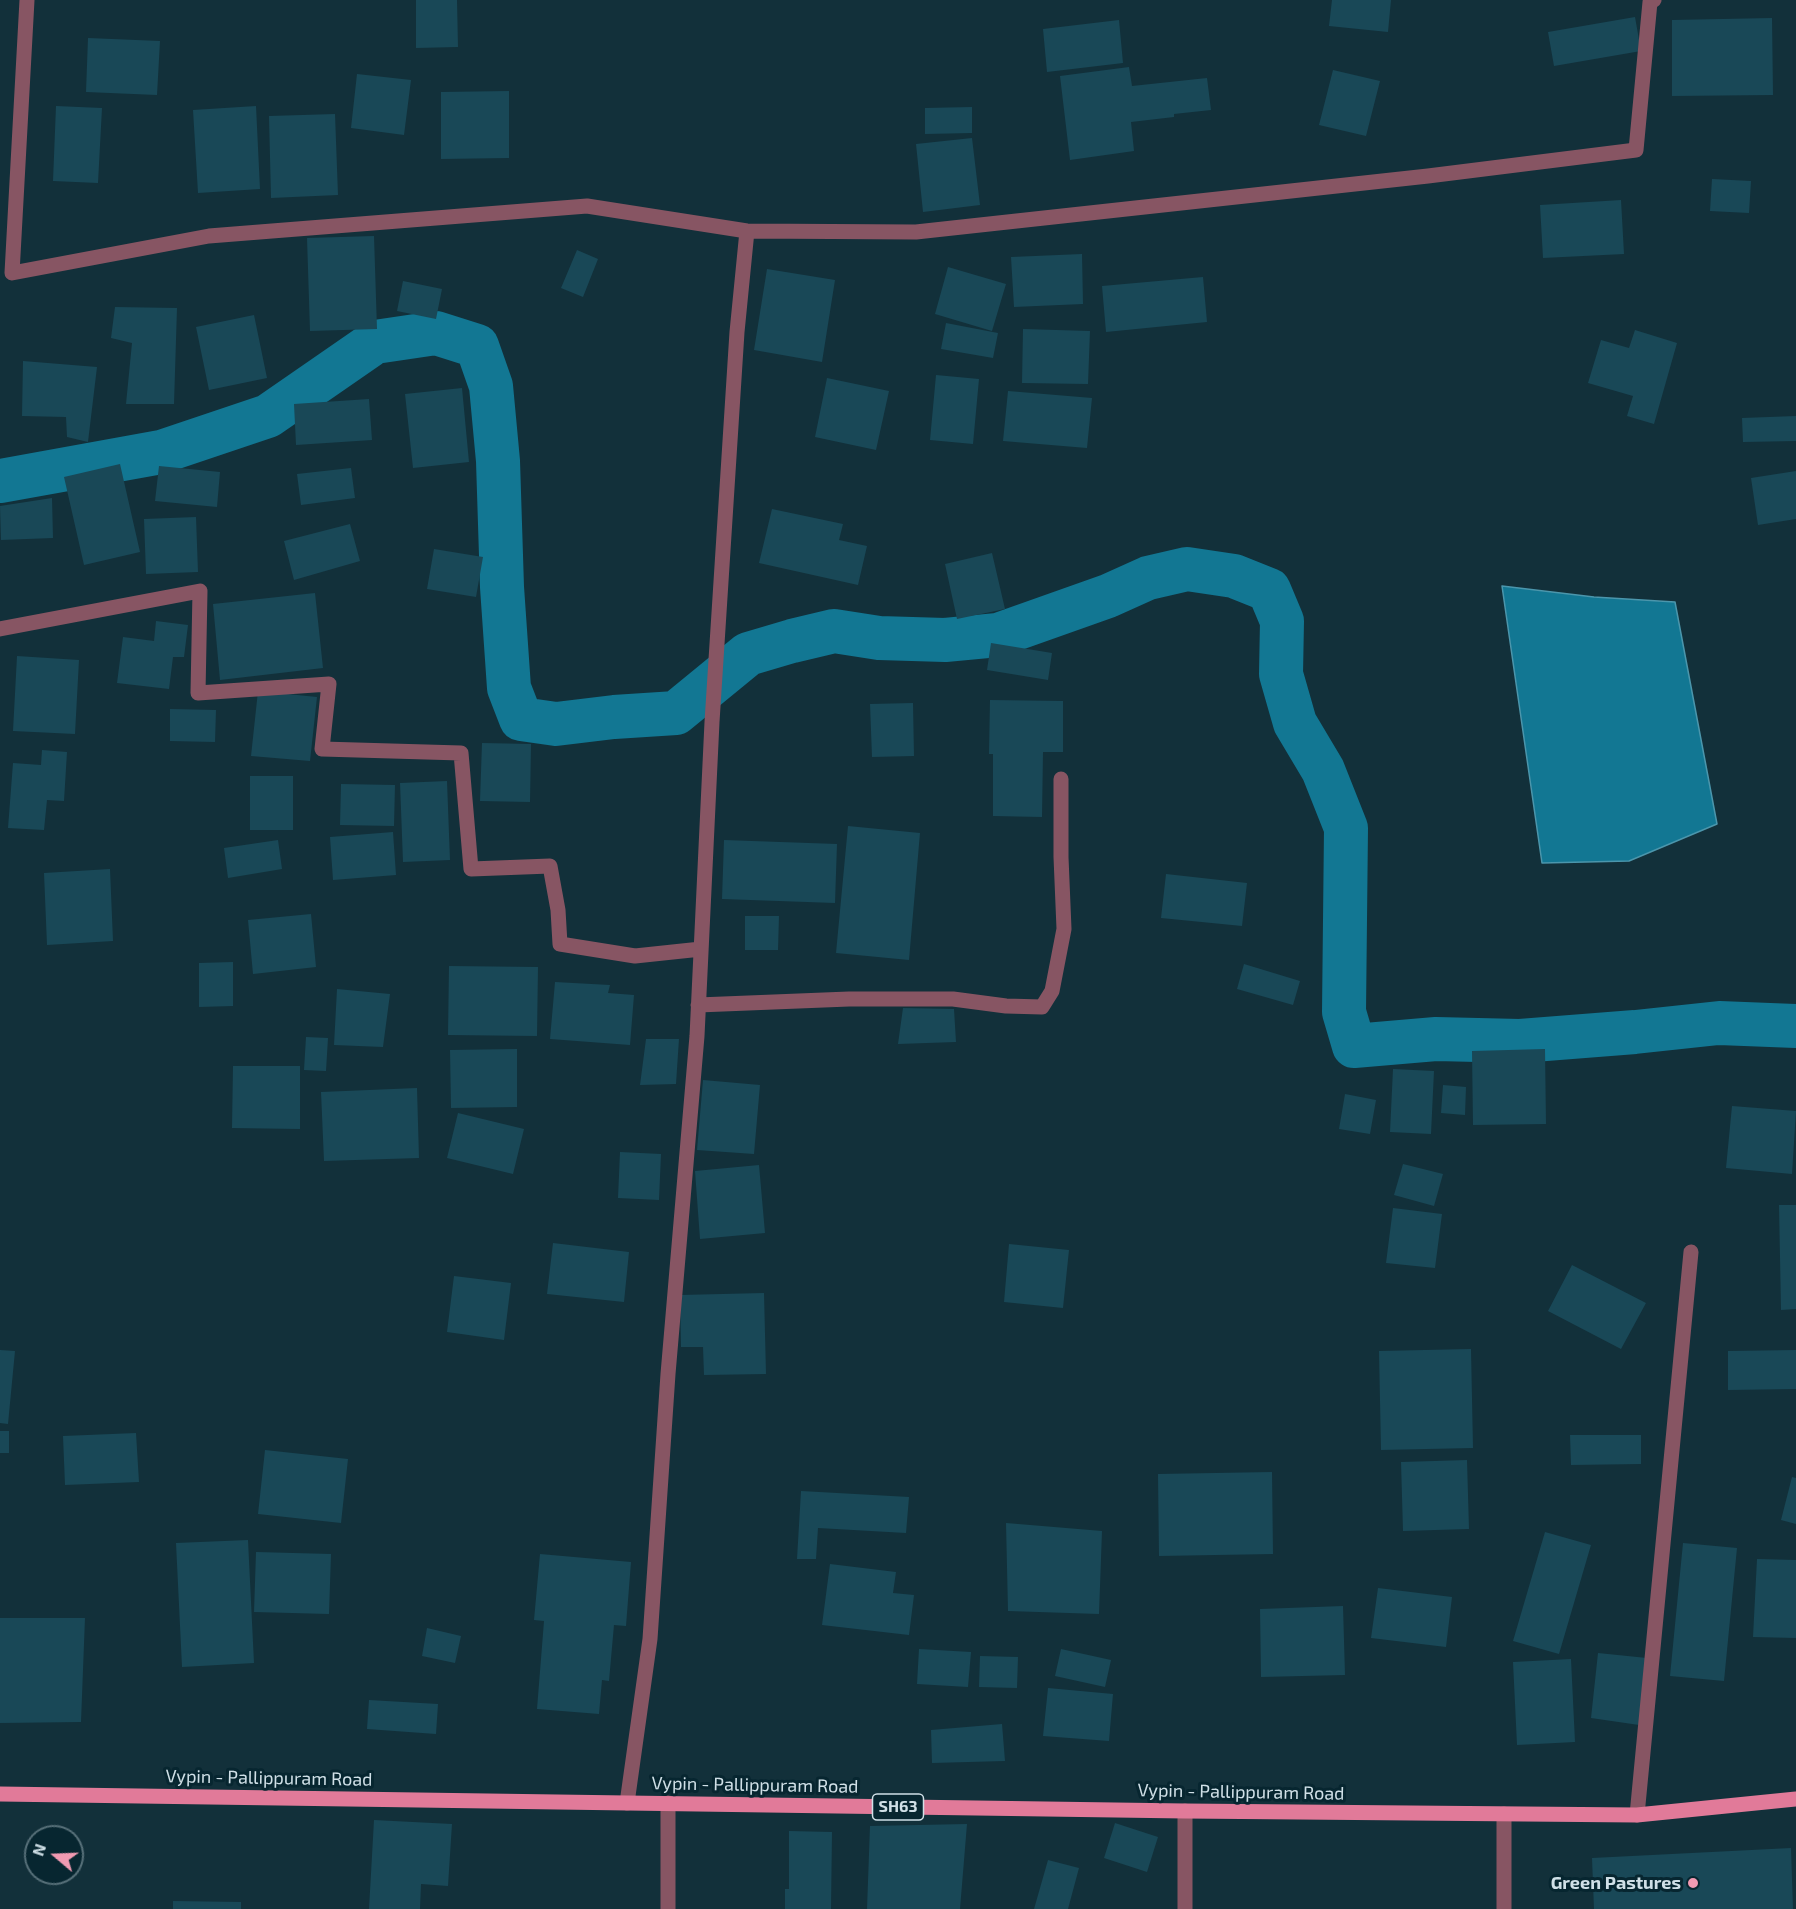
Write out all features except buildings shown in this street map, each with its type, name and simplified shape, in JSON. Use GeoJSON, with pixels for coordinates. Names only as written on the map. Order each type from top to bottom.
{"type":"FeatureCollection","features":[{"type":"Feature","properties":{"kind":"main road","name":"Vypin - Pallippuram Road"},"geometry":{"type":"LineString","coordinates":[[0,1794],[1637,1815],[1796,1798]]}},
{"type":"Feature","properties":{"kind":"street"},"geometry":{"type":"LineString","coordinates":[[27,0],[6,273],[209,236],[587,206],[747,231],[915,232],[1428,176],[1636,150],[1650,2],[1654,0]]}},
{"type":"Feature","properties":{"kind":"street"},"geometry":{"type":"LineString","coordinates":[[627,1803],[650,1639],[668,1374],[698,1005],[716,656],[737,332],[747,231]]}},
{"type":"Feature","properties":{"kind":"street"},"geometry":{"type":"LineString","coordinates":[[0,629],[200,591],[198,693],[329,684],[322,749],[461,753],[471,869],[550,866],[558,910],[560,944],[635,956],[701,949]]}},
{"type":"Feature","properties":{"kind":"street"},"geometry":{"type":"LineString","coordinates":[[698,1005],[849,999],[953,999],[1006,1006],[1042,1007],[1052,991],[1064,929],[1060,779]]}},
{"type":"Feature","properties":{"kind":"street"},"geometry":{"type":"LineString","coordinates":[[1637,1815],[1691,1252]]}},
{"type":"Feature","properties":{"kind":"street"},"geometry":{"type":"LineString","coordinates":[[668,1803],[668,1909]]}},
{"type":"Feature","properties":{"kind":"street"},"geometry":{"type":"LineString","coordinates":[[1185,1811],[1185,1909]]}},
{"type":"Feature","properties":{"kind":"street"},"geometry":{"type":"LineString","coordinates":[[1504,1814],[1504,1909]]}},
{"type":"Feature","properties":{"kind":"water"},"geometry":{"type":"Polygon","coordinates":[[[1502,586],[1594,597],[1675,602],[1717,824],[1629,861],[1542,863],[1502,586]]]}},
{"type":"Feature","properties":{"kind":"waterway"},"geometry":{"type":"LineString","coordinates":[[0,481],[161,452],[268,416],[375,342],[436,333],[477,346],[491,386],[498,461],[502,587],[509,688],[521,719],[556,724],[676,713],[748,654],[834,631],[879,638],[945,640],[998,635],[1108,596],[1148,578],[1187,569],[1234,576],[1269,590],[1282,621],[1281,674],[1295,723],[1323,770],[1346,828],[1344,1012],[1354,1046],[1436,1039],[1520,1041],[1719,1023],[1796,1026]]}},
{"type":"Feature","properties":{"kind":"place","name":"Green Pastures"},"geometry":{"type":"Point","coordinates":[1693,1883]}}]}
